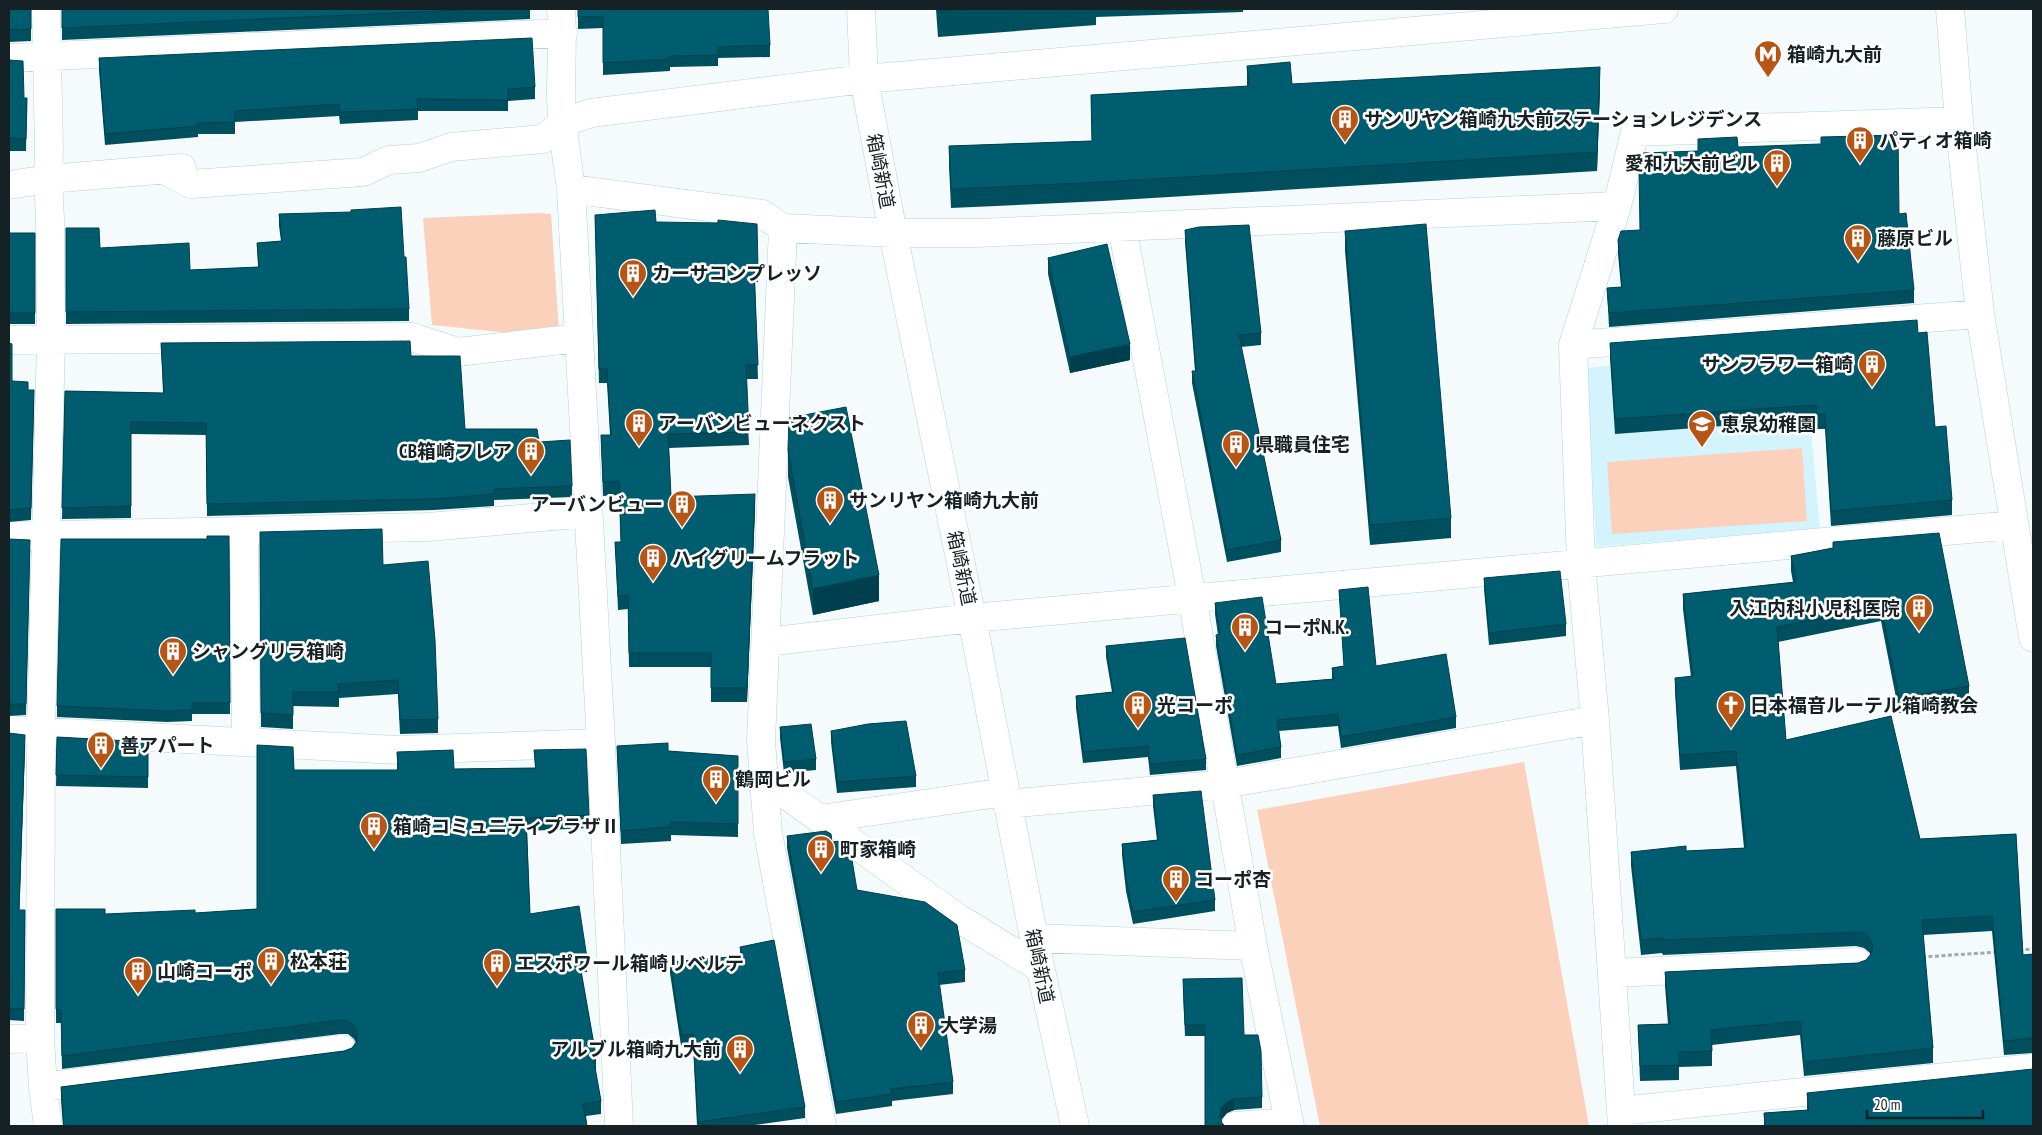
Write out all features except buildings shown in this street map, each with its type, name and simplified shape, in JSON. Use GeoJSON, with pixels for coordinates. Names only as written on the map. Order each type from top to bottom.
{"type":"FeatureCollection","features":[{"type":"Feature","properties":{"kind":"street"},"geometry":{"type":"LineString","coordinates":[[46,9],[51,341],[41,730],[40,1038],[48,1126]]}},
{"type":"Feature","properties":{"kind":"street","name":"箱崎新道"},"geometry":{"type":"LineString","coordinates":[[861,9],[864,79],[893,233],[972,618],[1040,968],[1075,1126]]}},
{"type":"Feature","properties":{"kind":"street"},"geometry":{"type":"LineString","coordinates":[[9,185],[48,179],[222,165],[249,181],[362,172],[389,160],[420,158],[451,147],[542,139],[563,123],[591,113],[864,79],[1664,9]]}},
{"type":"Feature","properties":{"kind":"street"},"geometry":{"type":"LineString","coordinates":[[1950,9],[1959,121],[1980,314],[2033,638]]}},
{"type":"Feature","properties":{"kind":"street"},"geometry":{"type":"LineString","coordinates":[[9,58],[562,21],[561,95],[571,189],[601,743],[619,1126]]}},
{"type":"Feature","properties":{"kind":"street"},"geometry":{"type":"LineString","coordinates":[[1959,121],[1635,132],[1617,206],[1573,345],[1580,564],[1595,720],[1621,1118],[2033,1068]]}},
{"type":"Feature","properties":{"kind":"street"},"geometry":{"type":"LineString","coordinates":[[571,189],[762,214],[783,228],[893,233],[977,233],[1617,206]]}},
{"type":"Feature","properties":{"kind":"street"},"geometry":{"type":"LineString","coordinates":[[1122,227],[1192,597],[1253,946],[1289,1124],[1235,1126]]}},
{"type":"Feature","properties":{"kind":"street"},"geometry":{"type":"LineString","coordinates":[[783,228],[761,741],[768,833],[822,1126]]}},
{"type":"Feature","properties":{"kind":"street"},"geometry":{"type":"LineString","coordinates":[[1573,345],[1980,314]]}},
{"type":"Feature","properties":{"kind":"street"},"geometry":{"type":"LineString","coordinates":[[9,340],[412,337],[458,352],[579,338]]}},
{"type":"Feature","properties":{"kind":"street"},"geometry":{"type":"LineString","coordinates":[[9,536],[428,527],[588,513]]}},
{"type":"Feature","properties":{"kind":"street"},"geometry":{"type":"LineString","coordinates":[[766,642],[972,618],[1192,597],[2014,525]]}},
{"type":"Feature","properties":{"kind":"street"},"geometry":{"type":"LineString","coordinates":[[244,531],[246,742]]}},
{"type":"Feature","properties":{"kind":"street"},"geometry":{"type":"LineString","coordinates":[[820,819],[1006,798],[1225,784],[1595,720]]}},
{"type":"Feature","properties":{"kind":"street"},"geometry":{"type":"LineString","coordinates":[[9,730],[41,730],[398,750],[601,743]]}},
{"type":"Feature","properties":{"kind":"street"},"geometry":{"type":"LineString","coordinates":[[764,779],[958,918],[1040,968]]}},
{"type":"Feature","properties":{"kind":"street"},"geometry":{"type":"LineString","coordinates":[[1034,938],[1253,946]]}},
{"type":"Feature","properties":{"kind":"street"},"geometry":{"type":"LineString","coordinates":[[1612,973],[1857,962]]}},
{"type":"Feature","properties":{"kind":"street"},"geometry":{"type":"LineString","coordinates":[[9,1039],[40,1038]]}},
{"type":"Feature","properties":{"kind":"street"},"geometry":{"type":"LineString","coordinates":[[43,1087],[342,1049]]}},
{"type":"Feature","properties":{"kind":"path"},"geometry":{"type":"LineString","coordinates":[[2014,951],[2033,949]]}},
{"type":"Feature","properties":{"kind":"path"},"geometry":{"type":"LineString","coordinates":[[1916,958],[2004,951]]}},
{"type":"Feature","properties":{"kind":"shaded area"},"geometry":{"type":"Polygon","coordinates":[[[551,214],[559,331],[511,333],[432,325],[423,218],[551,214]]]}},
{"type":"Feature","properties":{"kind":"shaded area","name":"恵泉幼稚園"},"geometry":{"type":"Polygon","coordinates":[[[1803,343],[1820,528],[1596,547],[1587,368],[1803,343]]]}},
{"type":"Feature","properties":{"kind":"shaded area"},"geometry":{"type":"Polygon","coordinates":[[[1802,448],[1807,521],[1612,534],[1607,462],[1802,448]]]}},
{"type":"Feature","properties":{"kind":"shaded area"},"geometry":{"type":"Polygon","coordinates":[[[1524,762],[1589,1126],[1320,1126],[1257,810],[1524,762]]]}},
{"type":"Feature","properties":{"kind":"place","name":"箱崎九大前"},"geometry":{"type":"Point","coordinates":[1768,78]}},
{"type":"Feature","properties":{"kind":"place","name":"サンリヤン箱崎九大前ステーションレジデンス"},"geometry":{"type":"Point","coordinates":[1345,143]}},
{"type":"Feature","properties":{"kind":"place","name":"パティオ箱崎"},"geometry":{"type":"Point","coordinates":[1860,164]}},
{"type":"Feature","properties":{"kind":"place","name":"愛和九大前ビル"},"geometry":{"type":"Point","coordinates":[1777,187]}},
{"type":"Feature","properties":{"kind":"place","name":"藤原ビル"},"geometry":{"type":"Point","coordinates":[1858,262]}},
{"type":"Feature","properties":{"kind":"place","name":"カーサコンプレッソ"},"geometry":{"type":"Point","coordinates":[633,297]}},
{"type":"Feature","properties":{"kind":"place","name":"サンフラワー箱崎"},"geometry":{"type":"Point","coordinates":[1872,388]}},
{"type":"Feature","properties":{"kind":"place","name":"アーバンビューネクスト"},"geometry":{"type":"Point","coordinates":[639,447]}},
{"type":"Feature","properties":{"kind":"place","name":"恵泉幼稚園"},"geometry":{"type":"Point","coordinates":[1702,448]}},
{"type":"Feature","properties":{"kind":"place","name":"県職員住宅"},"geometry":{"type":"Point","coordinates":[1236,468]}},
{"type":"Feature","properties":{"kind":"place","name":"CB箱崎フレア"},"geometry":{"type":"Point","coordinates":[531,475]}},
{"type":"Feature","properties":{"kind":"place","name":"サンリヤン箱崎九大前"},"geometry":{"type":"Point","coordinates":[830,524]}},
{"type":"Feature","properties":{"kind":"place","name":"アーバンビュー"},"geometry":{"type":"Point","coordinates":[682,528]}},
{"type":"Feature","properties":{"kind":"place","name":"ハイグリームフラット"},"geometry":{"type":"Point","coordinates":[653,582]}},
{"type":"Feature","properties":{"kind":"place","name":"入江内科小児科医院"},"geometry":{"type":"Point","coordinates":[1919,632]}},
{"type":"Feature","properties":{"kind":"place","name":"コーポN.K."},"geometry":{"type":"Point","coordinates":[1245,651]}},
{"type":"Feature","properties":{"kind":"place","name":"シャングリラ箱崎"},"geometry":{"type":"Point","coordinates":[173,675]}},
{"type":"Feature","properties":{"kind":"place","name":"光コーポ"},"geometry":{"type":"Point","coordinates":[1138,729]}},
{"type":"Feature","properties":{"kind":"place","name":"日本福音ルーテル箱崎教会"},"geometry":{"type":"Point","coordinates":[1731,729]}},
{"type":"Feature","properties":{"kind":"place","name":"善アパート"},"geometry":{"type":"Point","coordinates":[101,769]}},
{"type":"Feature","properties":{"kind":"place","name":"鶴岡ビル"},"geometry":{"type":"Point","coordinates":[716,803]}},
{"type":"Feature","properties":{"kind":"place","name":"箱崎コミュニティプラザⅡ"},"geometry":{"type":"Point","coordinates":[374,850]}},
{"type":"Feature","properties":{"kind":"place","name":"町家箱崎"},"geometry":{"type":"Point","coordinates":[821,873]}},
{"type":"Feature","properties":{"kind":"place","name":"コーポ杏"},"geometry":{"type":"Point","coordinates":[1176,903]}},
{"type":"Feature","properties":{"kind":"place","name":"松本荘"},"geometry":{"type":"Point","coordinates":[271,985]}},
{"type":"Feature","properties":{"kind":"place","name":"エスポワール箱崎リベルテ"},"geometry":{"type":"Point","coordinates":[497,987]}},
{"type":"Feature","properties":{"kind":"place","name":"山崎コーポ"},"geometry":{"type":"Point","coordinates":[138,995]}},
{"type":"Feature","properties":{"kind":"place","name":"大学湯"},"geometry":{"type":"Point","coordinates":[921,1049]}},
{"type":"Feature","properties":{"kind":"place","name":"アルブル箱崎九大前"},"geometry":{"type":"Point","coordinates":[740,1073]}}]}
